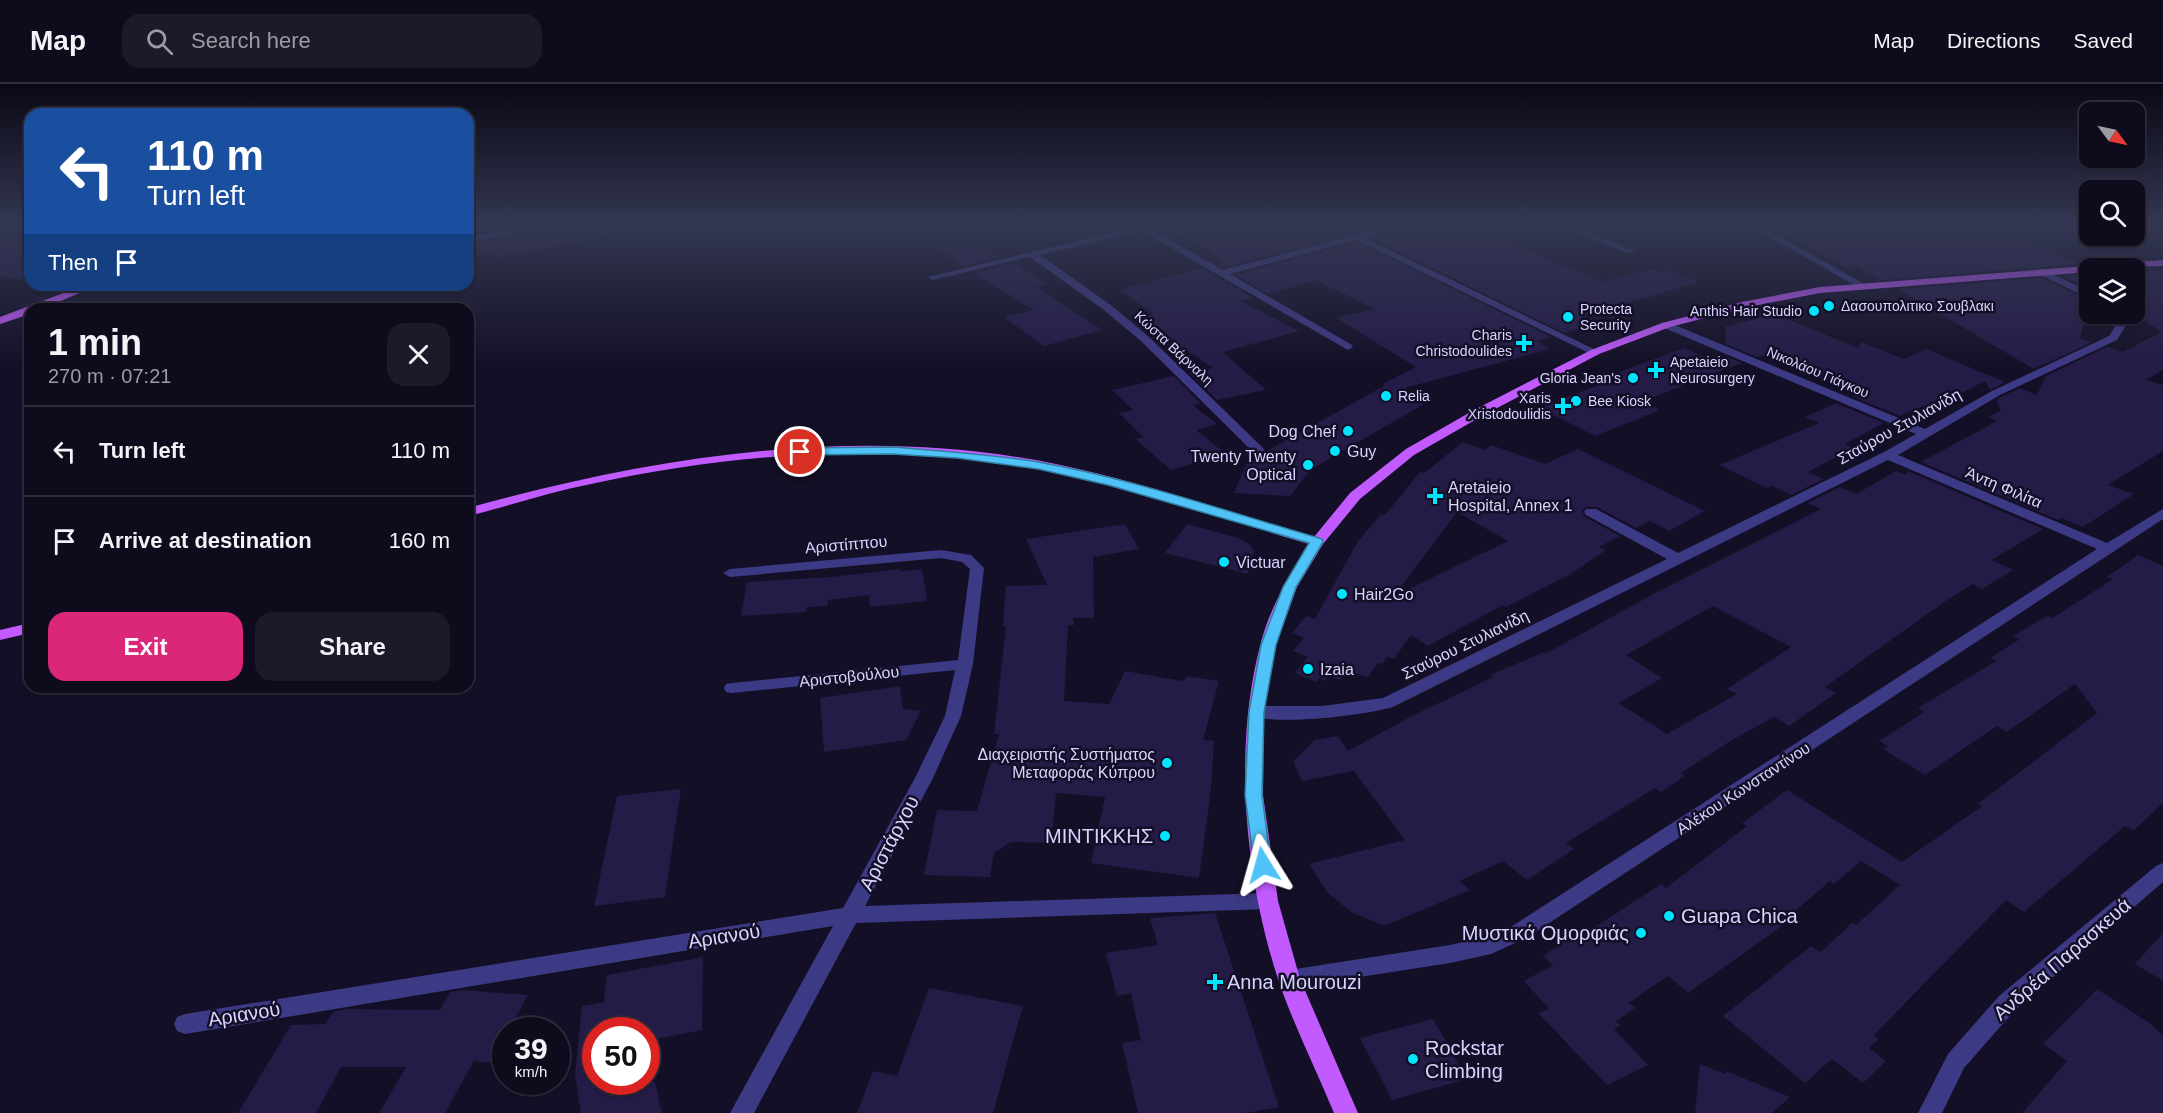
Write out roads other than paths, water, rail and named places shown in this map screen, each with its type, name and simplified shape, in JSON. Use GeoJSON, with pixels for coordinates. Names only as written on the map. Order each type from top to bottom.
{"type":"FeatureCollection","features":[{"type":"Feature","properties":{"kind":"main road"},"geometry":{"type":"LineString","coordinates":[[1346,1113],[1289,979],[1268,901],[1254,795],[1256,712],[1268,645],[1290,587],[1317,542],[1355,496],[1410,452],[1478,413],[1595,352],[1666,324],[1777,297],[1861,285],[2029,273]]}},
{"type":"Feature","properties":{"kind":"main road"},"geometry":{"type":"LineString","coordinates":[[47,303],[78,291]]}},
{"type":"Feature","properties":{"kind":"main road"},"geometry":{"type":"LineString","coordinates":[[0,321],[24,312]]}},
{"type":"Feature","properties":{"kind":"main road"},"geometry":{"type":"LineString","coordinates":[[474,510],[551,489],[662,466],[783,452],[892,451],[1006,460],[1054,468],[1317,542]]}},
{"type":"Feature","properties":{"kind":"main road"},"geometry":{"type":"LineString","coordinates":[[0,635],[24,629]]}},
{"type":"Feature","properties":{"kind":"street"},"geometry":{"type":"LineString","coordinates":[[933,277],[950,273]]}},
{"type":"Feature","properties":{"kind":"street","name":"Κώστα Βάρναλη"},"geometry":{"type":"LineString","coordinates":[[1059,273],[1108,308],[1145,339],[1259,451]]}},
{"type":"Feature","properties":{"kind":"street"},"geometry":{"type":"LineString","coordinates":[[1223,273],[1348,347]]}},
{"type":"Feature","properties":{"kind":"street"},"geometry":{"type":"LineString","coordinates":[[1432,273],[1595,352]]}},
{"type":"Feature","properties":{"kind":"street"},"geometry":{"type":"LineString","coordinates":[[1839,273],[1861,285]]}},
{"type":"Feature","properties":{"kind":"street"},"geometry":{"type":"LineString","coordinates":[[2045,273],[2079,290]]}},
{"type":"Feature","properties":{"kind":"street","name":"Νικολάου Γιάγκου"},"geometry":{"type":"LineString","coordinates":[[1666,324],[1926,434]]}},
{"type":"Feature","properties":{"kind":"street","name":"Σταύρου Στυλιανίδη"},"geometry":{"type":"LineString","coordinates":[[1256,712],[1354,711],[1387,703],[1888,454],[1996,393],[2113,338],[2121,324]]}},
{"type":"Feature","properties":{"kind":"street","name":"Άντη Φιλίτα"},"geometry":{"type":"LineString","coordinates":[[1888,454],[2108,549]]}},
{"type":"Feature","properties":{"kind":"street"},"geometry":{"type":"LineString","coordinates":[[1591,512],[1678,559]]}},
{"type":"Feature","properties":{"kind":"street","name":"Αλέκου Κωνσταντίνου"},"geometry":{"type":"LineString","coordinates":[[1289,979],[1450,954],[1491,945],[1521,931],[2161,516]]}},
{"type":"Feature","properties":{"kind":"street","name":"Αριστίππου"},"geometry":{"type":"LineString","coordinates":[[730,573],[940,554],[966,558]]}},
{"type":"Feature","properties":{"kind":"street","name":"Αριστάρχου"},"geometry":{"type":"LineString","coordinates":[[742,1113],[924,778],[953,717],[965,664],[977,568],[966,558]]}},
{"type":"Feature","properties":{"kind":"street","name":"Αριστοβούλου"},"geometry":{"type":"LineString","coordinates":[[732,688],[965,664]]}},
{"type":"Feature","properties":{"kind":"street","name":"Ανδρέα Παρασκευά"},"geometry":{"type":"LineString","coordinates":[[1930,1113],[1956,1061],[2007,1003],[2163,871]]}},
{"type":"Feature","properties":{"kind":"street","name":"Αριανού"},"geometry":{"type":"LineString","coordinates":[[185,1024],[850,915],[1268,901]]}},
{"type":"Feature","properties":{"kind":"place","name":"Δασουπολιτικο Σουβλακι"},"geometry":{"type":"Point","coordinates":[1829,306]}},
{"type":"Feature","properties":{"kind":"place","name":"Anthis Hair Studio"},"geometry":{"type":"Point","coordinates":[1814,311]}},
{"type":"Feature","properties":{"kind":"place","name":"Protecta Security"},"geometry":{"type":"Point","coordinates":[1568,317]}},
{"type":"Feature","properties":{"kind":"place","name":"Charis Christodoulides"},"geometry":{"type":"Point","coordinates":[1524,343]}},
{"type":"Feature","properties":{"kind":"place","name":"Apetaieio Neurosurgery"},"geometry":{"type":"Point","coordinates":[1656,370]}},
{"type":"Feature","properties":{"kind":"place","name":"Gloria Jean's"},"geometry":{"type":"Point","coordinates":[1633,378]}},
{"type":"Feature","properties":{"kind":"place","name":"Relia"},"geometry":{"type":"Point","coordinates":[1386,396]}},
{"type":"Feature","properties":{"kind":"place","name":"Bee Kiosk"},"geometry":{"type":"Point","coordinates":[1576,401]}},
{"type":"Feature","properties":{"kind":"place","name":"Xaris Xristodoulidis"},"geometry":{"type":"Point","coordinates":[1563,406]}},
{"type":"Feature","properties":{"kind":"place","name":"Dog Chef"},"geometry":{"type":"Point","coordinates":[1348,431]}},
{"type":"Feature","properties":{"kind":"place","name":"Guy"},"geometry":{"type":"Point","coordinates":[1335,451]}},
{"type":"Feature","properties":{"kind":"place","name":"Twenty Twenty Optical"},"geometry":{"type":"Point","coordinates":[1308,465]}},
{"type":"Feature","properties":{"kind":"place","name":"Aretaieio Hospital, Annex 1"},"geometry":{"type":"Point","coordinates":[1435,496]}},
{"type":"Feature","properties":{"kind":"place","name":"Victuar"},"geometry":{"type":"Point","coordinates":[1224,562]}},
{"type":"Feature","properties":{"kind":"place","name":"Hair2Go"},"geometry":{"type":"Point","coordinates":[1342,594]}},
{"type":"Feature","properties":{"kind":"place","name":"Izaia"},"geometry":{"type":"Point","coordinates":[1308,669]}},
{"type":"Feature","properties":{"kind":"place","name":"Διαχειριστής Συστήματος Μεταφοράς Κύπρου"},"geometry":{"type":"Point","coordinates":[1167,763]}},
{"type":"Feature","properties":{"kind":"place","name":"ΜΙΝΤΙΚΚΗΣ"},"geometry":{"type":"Point","coordinates":[1165,836]}},
{"type":"Feature","properties":{"kind":"place","name":"Guapa Chica"},"geometry":{"type":"Point","coordinates":[1669,916]}},
{"type":"Feature","properties":{"kind":"place","name":"Μυστικά Ομορφιάς"},"geometry":{"type":"Point","coordinates":[1641,933]}},
{"type":"Feature","properties":{"kind":"place","name":"Anna Mourouzi"},"geometry":{"type":"Point","coordinates":[1215,982]}},
{"type":"Feature","properties":{"kind":"place","name":"Rockstar Climbing"},"geometry":{"type":"Point","coordinates":[1413,1059]}}]}
